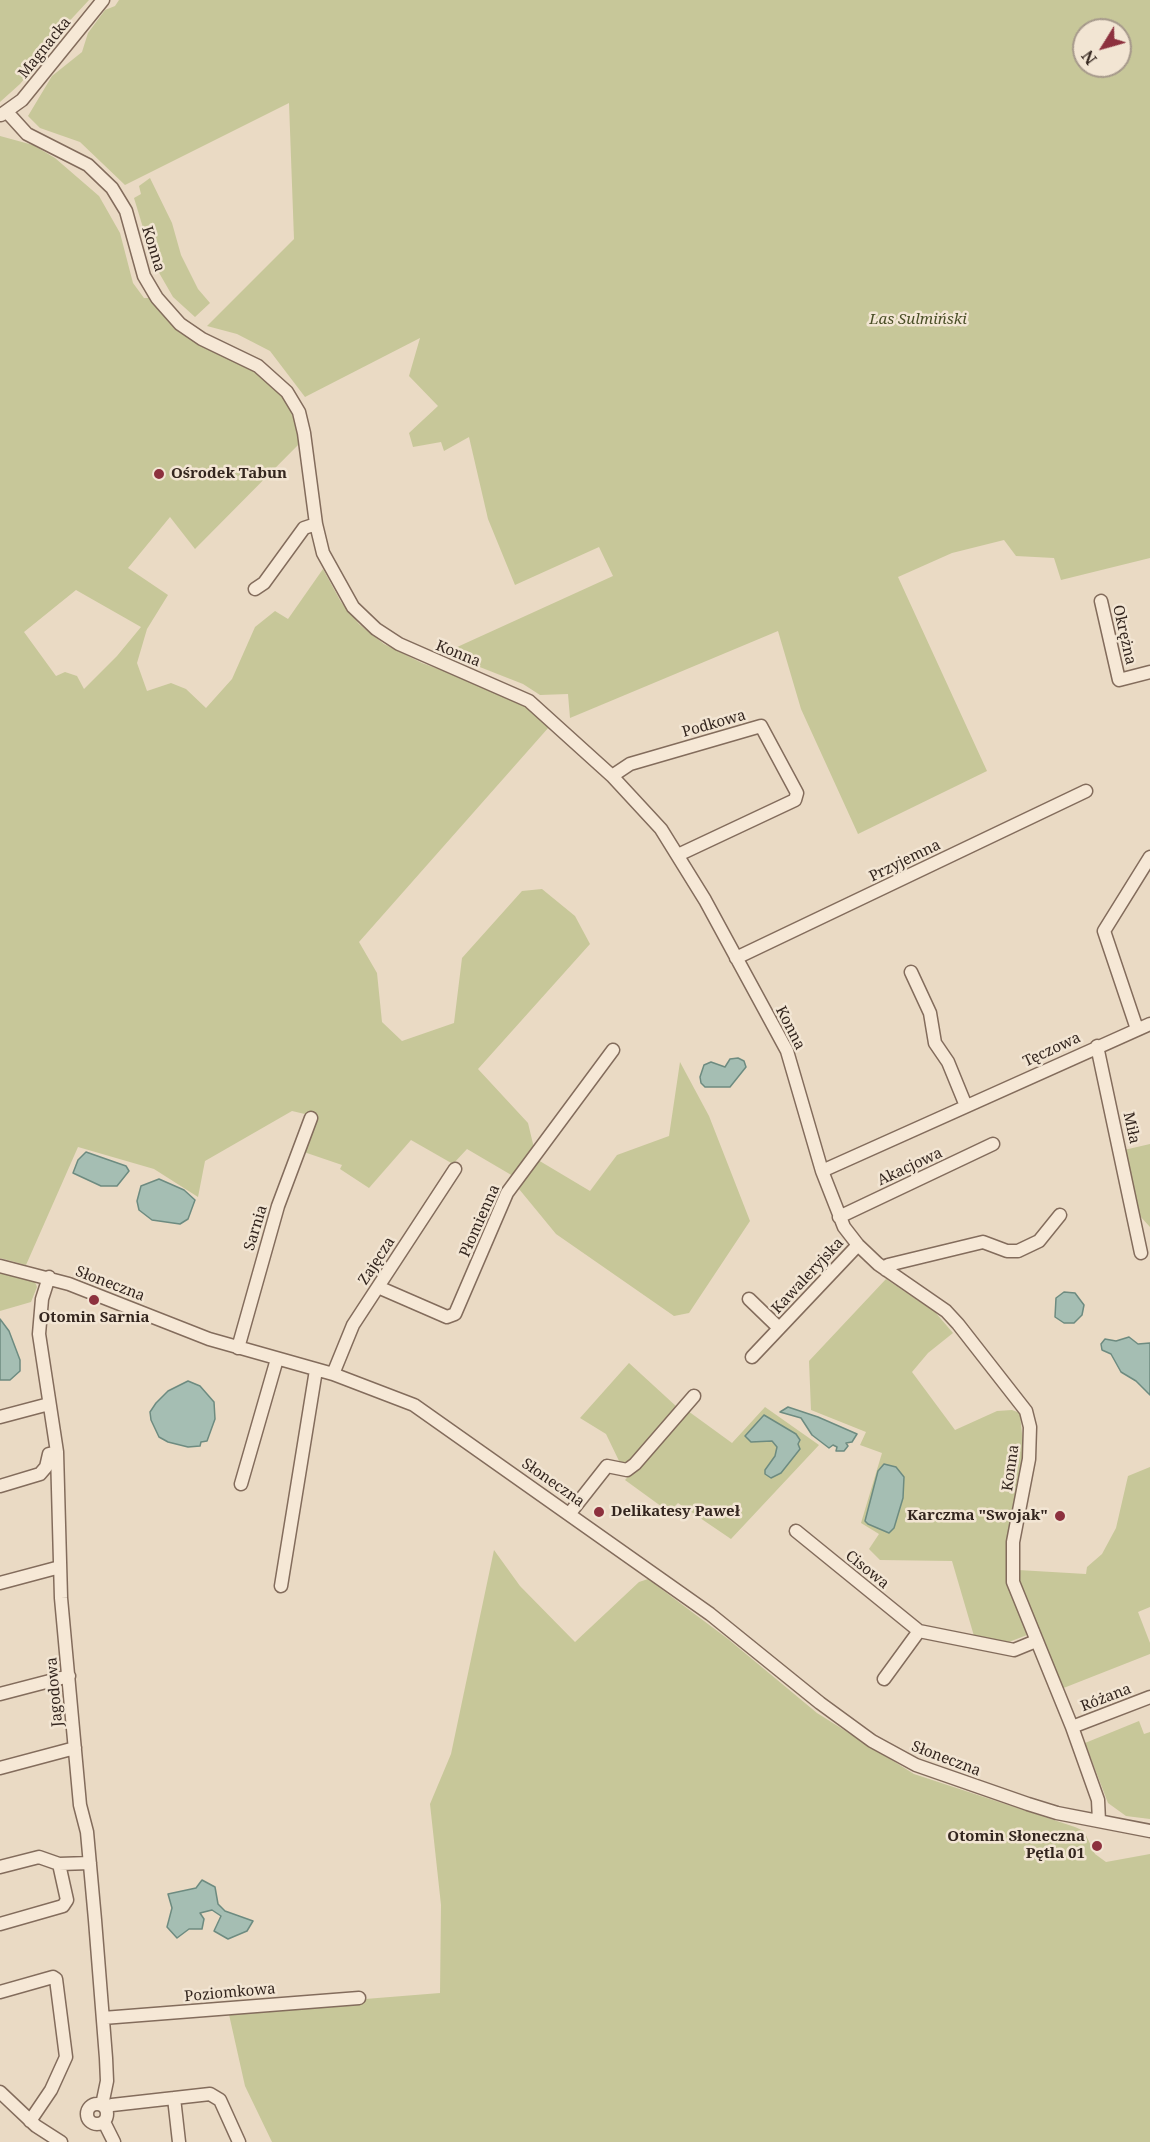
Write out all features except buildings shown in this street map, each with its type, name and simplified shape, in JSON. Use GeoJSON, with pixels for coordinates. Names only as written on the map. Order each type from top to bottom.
{"type":"FeatureCollection","features":[{"type":"Feature","properties":{"kind":"street","name":"Magnacka"},"geometry":{"type":"LineString","coordinates":[[4,114],[22,100],[103,0]]}},
{"type":"Feature","properties":{"kind":"street","name":"Konna"},"geometry":{"type":"LineString","coordinates":[[4,114],[27,134],[88,165],[112,188],[126,211],[144,276],[157,298],[180,324],[202,339],[258,366],[287,392],[299,412],[316,524],[329,568],[347,597],[366,621],[399,644],[422,656],[529,701],[612,776],[651,816],[678,855],[787,1051],[822,1172],[839,1217],[858,1245],[886,1270],[946,1311],[1026,1411],[1030,1437],[1029,1459],[1013,1542],[1012,1570],[1015,1589],[1072,1727],[1098,1800],[1099,1821]]}},
{"type":"Feature","properties":{"kind":"street"},"geometry":{"type":"LineString","coordinates":[[255,589],[264,583],[304,528],[316,524]]}},
{"type":"Feature","properties":{"kind":"street","name":"Okrężna"},"geometry":{"type":"LineString","coordinates":[[1101,601],[1119,680],[1150,672]]}},
{"type":"Feature","properties":{"kind":"street","name":"Podkowa"},"geometry":{"type":"LineString","coordinates":[[612,776],[630,764],[761,726],[797,793],[795,800],[678,855]]}},
{"type":"Feature","properties":{"kind":"street","name":"Przyjemna"},"geometry":{"type":"LineString","coordinates":[[736,958],[1086,791]]}},
{"type":"Feature","properties":{"kind":"street"},"geometry":{"type":"LineString","coordinates":[[1137,1029],[1104,931],[1150,857]]}},
{"type":"Feature","properties":{"kind":"street"},"geometry":{"type":"LineString","coordinates":[[911,972],[930,1014],[935,1042],[948,1062],[966,1106]]}},
{"type":"Feature","properties":{"kind":"street","name":"Tęczowa"},"geometry":{"type":"LineString","coordinates":[[822,1172],[1150,1024]]}},
{"type":"Feature","properties":{"kind":"street","name":"Miła"},"geometry":{"type":"LineString","coordinates":[[1097,1046],[1142,1253]]}},
{"type":"Feature","properties":{"kind":"street","name":"Płomienna"},"geometry":{"type":"LineString","coordinates":[[378,1287],[447,1317],[455,1314],[507,1193],[613,1050]]}},
{"type":"Feature","properties":{"kind":"street","name":"Sarnia"},"geometry":{"type":"LineString","coordinates":[[238,1348],[278,1206],[311,1118]]}},
{"type":"Feature","properties":{"kind":"street","name":"Akacjowa"},"geometry":{"type":"LineString","coordinates":[[839,1217],[993,1144]]}},
{"type":"Feature","properties":{"kind":"street","name":"Zajęcza"},"geometry":{"type":"LineString","coordinates":[[333,1374],[353,1325],[455,1169]]}},
{"type":"Feature","properties":{"kind":"street"},"geometry":{"type":"LineString","coordinates":[[886,1270],[888,1265],[983,1242],[1007,1251],[1018,1251],[1039,1241],[1060,1215]]}},
{"type":"Feature","properties":{"kind":"street","name":"Kawaleryjska"},"geometry":{"type":"LineString","coordinates":[[752,1357],[858,1245]]}},
{"type":"Feature","properties":{"kind":"street","name":"Słoneczna"},"geometry":{"type":"LineString","coordinates":[[0,1266],[49,1277],[238,1348],[333,1374],[414,1405],[710,1614],[820,1703],[872,1741],[916,1765],[1057,1813],[1150,1831]]}},
{"type":"Feature","properties":{"kind":"street","name":"Jagodowa"},"geometry":{"type":"LineString","coordinates":[[49,1277],[42,1299],[39,1334],[57,1452],[60,1566],[80,1805],[90,1863],[103,2018],[106,2081],[104,2107]]}},
{"type":"Feature","properties":{"kind":"street","name":"Kawaleryjska"},"geometry":{"type":"LineString","coordinates":[[749,1299],[779,1328]]}},
{"type":"Feature","properties":{"kind":"street"},"geometry":{"type":"LineString","coordinates":[[241,1484],[277,1359]]}},
{"type":"Feature","properties":{"kind":"street"},"geometry":{"type":"LineString","coordinates":[[281,1586],[316,1370]]}},
{"type":"Feature","properties":{"kind":"street"},"geometry":{"type":"LineString","coordinates":[[570,1513],[607,1466],[627,1470],[635,1464],[694,1396]]}},
{"type":"Feature","properties":{"kind":"street"},"geometry":{"type":"LineString","coordinates":[[0,1417],[49,1404]]}},
{"type":"Feature","properties":{"kind":"street"},"geometry":{"type":"LineString","coordinates":[[0,1486],[40,1474],[46,1467],[49,1454],[57,1452]]}},
{"type":"Feature","properties":{"kind":"street","name":"Cisowa"},"geometry":{"type":"LineString","coordinates":[[796,1531],[919,1631],[1014,1650],[1036,1641]]}},
{"type":"Feature","properties":{"kind":"street"},"geometry":{"type":"LineString","coordinates":[[0,1583],[60,1566]]}},
{"type":"Feature","properties":{"kind":"street"},"geometry":{"type":"LineString","coordinates":[[884,1679],[919,1631]]}},
{"type":"Feature","properties":{"kind":"street"},"geometry":{"type":"LineString","coordinates":[[0,1694],[69,1676]]}},
{"type":"Feature","properties":{"kind":"street","name":"Różana"},"geometry":{"type":"LineString","coordinates":[[1072,1727],[1150,1697]]}},
{"type":"Feature","properties":{"kind":"street"},"geometry":{"type":"LineString","coordinates":[[0,1768],[75,1748]]}},
{"type":"Feature","properties":{"kind":"street"},"geometry":{"type":"LineString","coordinates":[[0,1867],[39,1857],[58,1864],[90,1863]]}},
{"type":"Feature","properties":{"kind":"street"},"geometry":{"type":"LineString","coordinates":[[0,1924],[63,1906],[67,1900],[58,1864]]}},
{"type":"Feature","properties":{"kind":"street"},"geometry":{"type":"LineString","coordinates":[[0,1992],[53,1977],[56,1979],[66,2057],[51,2090],[30,2121]]}},
{"type":"Feature","properties":{"kind":"street","name":"Poziomkowa"},"geometry":{"type":"LineString","coordinates":[[103,2018],[359,1998]]}},
{"type":"Feature","properties":{"kind":"street"},"geometry":{"type":"LineString","coordinates":[[0,2092],[30,2121],[61,2142]]}},
{"type":"Feature","properties":{"kind":"street"},"geometry":{"type":"LineString","coordinates":[[104,2107],[107,2116],[104,2122],[98,2124],[91,2122],[87,2114],[92,2105],[104,2107],[112,2104],[215,2095],[239,2142]]}},
{"type":"Feature","properties":{"kind":"street"},"geometry":{"type":"LineString","coordinates":[[174,2098],[179,2142]]}},
{"type":"Feature","properties":{"kind":"street"},"geometry":{"type":"LineString","coordinates":[[104,2122],[114,2142]]}},
{"type":"Feature","properties":{"kind":"green space"},"geometry":{"type":"Polygon","coordinates":[[[0,0],[89,0],[63,28],[57,40],[20,84],[0,102],[0,0]]]}},
{"type":"Feature","properties":{"kind":"green space","name":"Las Sulmiński"},"geometry":{"type":"Polygon","coordinates":[[[119,0],[1150,0],[1150,558],[1061,580],[1054,558],[1016,556],[1004,540],[952,553],[898,577],[987,771],[858,834],[801,709],[778,631],[570,718],[568,694],[540,695],[523,684],[444,653],[613,576],[599,547],[515,585],[488,519],[469,437],[444,451],[441,442],[413,447],[409,433],[438,406],[409,376],[420,338],[305,397],[270,351],[237,334],[207,326],[294,239],[289,103],[125,185],[80,142],[40,128],[28,116],[52,76],[82,52],[88,33],[105,10],[115,6],[119,0]]]}},
{"type":"Feature","properties":{"kind":"green space"},"geometry":{"type":"Polygon","coordinates":[[[0,136],[33,145],[55,158],[99,196],[120,233],[133,283],[144,298],[149,298],[180,333],[260,374],[281,392],[289,405],[301,442],[195,549],[170,517],[128,568],[168,595],[147,629],[137,663],[147,691],[171,683],[186,689],[206,708],[232,679],[255,627],[275,611],[288,619],[323,569],[341,602],[359,624],[384,644],[422,663],[517,698],[549,727],[359,942],[377,973],[382,1022],[402,1041],[454,1023],[462,958],[522,891],[542,889],[575,916],[590,944],[478,1069],[528,1123],[534,1148],[513,1176],[467,1149],[453,1164],[411,1140],[369,1188],[340,1169],[342,1165],[301,1151],[309,1115],[292,1111],[205,1161],[198,1197],[154,1169],[78,1147],[26,1265],[0,1258],[0,136]],[[76,590],[24,632],[56,676],[65,672],[77,676],[84,689],[117,656],[141,627],[76,590]]]}},
{"type":"Feature","properties":{"kind":"green space"},"geometry":{"type":"Polygon","coordinates":[[[150,178],[172,223],[181,255],[198,289],[210,303],[195,317],[173,297],[154,264],[134,198],[141,194],[139,186],[150,178]]]}},
{"type":"Feature","properties":{"kind":"green space"},"geometry":{"type":"Polygon","coordinates":[[[680,1062],[709,1116],[750,1221],[689,1313],[674,1316],[556,1234],[519,1189],[538,1160],[590,1191],[617,1155],[669,1136],[680,1062]]]}},
{"type":"Feature","properties":{"kind":"green space"},"geometry":{"type":"Polygon","coordinates":[[[1150,1144],[1150,1227],[1139,1215],[1124,1150],[1150,1144]]]}},
{"type":"Feature","properties":{"kind":"green space"},"geometry":{"type":"Polygon","coordinates":[[[0,1272],[35,1282],[37,1287],[31,1302],[0,1311],[0,1272]]]}},
{"type":"Feature","properties":{"kind":"green space"},"geometry":{"type":"Polygon","coordinates":[[[886,1279],[935,1312],[953,1333],[928,1353],[912,1372],[955,1430],[997,1411],[1012,1410],[1020,1413],[1024,1455],[1009,1551],[1008,1587],[1027,1635],[1009,1642],[974,1636],[952,1561],[880,1560],[869,1549],[879,1534],[861,1523],[882,1453],[860,1445],[866,1432],[811,1410],[809,1361],[886,1279]]]}},
{"type":"Feature","properties":{"kind":"green space"},"geometry":{"type":"Polygon","coordinates":[[[629,1363],[677,1407],[628,1463],[620,1463],[606,1434],[580,1418],[629,1363]]]}},
{"type":"Feature","properties":{"kind":"green space"},"geometry":{"type":"Polygon","coordinates":[[[765,1407],[819,1445],[731,1539],[678,1503],[669,1512],[625,1480],[688,1411],[732,1443],[765,1407]]]}},
{"type":"Feature","properties":{"kind":"green space"},"geometry":{"type":"Polygon","coordinates":[[[1150,1467],[1150,1607],[1138,1612],[1150,1643],[1150,1654],[1061,1689],[1018,1585],[1018,1570],[1086,1574],[1087,1567],[1102,1554],[1116,1528],[1128,1476],[1150,1467]]]}},
{"type":"Feature","properties":{"kind":"green space"},"geometry":{"type":"Polygon","coordinates":[[[494,1550],[520,1586],[575,1642],[639,1582],[648,1579],[728,1639],[817,1713],[914,1774],[1084,1831],[1095,1854],[1106,1862],[1150,1854],[1150,2142],[272,2142],[245,2086],[228,2010],[440,1993],[441,1905],[430,1804],[451,1754],[494,1550]]]}},
{"type":"Feature","properties":{"kind":"green space"},"geometry":{"type":"Polygon","coordinates":[[[1139,1721],[1144,1734],[1150,1732],[1150,1819],[1126,1816],[1108,1803],[1085,1743],[1139,1721]]]}},
{"type":"Feature","properties":{"kind":"shaded area"},"geometry":{"type":"Polygon","coordinates":[[[738,1058],[744,1061],[746,1067],[730,1087],[705,1087],[701,1083],[700,1077],[704,1065],[711,1062],[725,1067],[730,1059],[738,1058]]]}},
{"type":"Feature","properties":{"kind":"shaded area"},"geometry":{"type":"Polygon","coordinates":[[[86,1152],[126,1166],[129,1171],[117,1186],[101,1186],[73,1173],[78,1160],[86,1152]]]}},
{"type":"Feature","properties":{"kind":"shaded area"},"geometry":{"type":"Polygon","coordinates":[[[159,1179],[184,1190],[195,1200],[188,1219],[180,1224],[152,1220],[139,1210],[137,1201],[141,1186],[159,1179]]]}},
{"type":"Feature","properties":{"kind":"shaded area"},"geometry":{"type":"Polygon","coordinates":[[[1064,1292],[1075,1293],[1084,1305],[1082,1315],[1074,1323],[1064,1323],[1055,1317],[1056,1298],[1064,1292]]]}},
{"type":"Feature","properties":{"kind":"shaded area"},"geometry":{"type":"Polygon","coordinates":[[[0,1319],[9,1331],[20,1360],[20,1371],[10,1380],[0,1380],[0,1319]]]}},
{"type":"Feature","properties":{"kind":"shaded area"},"geometry":{"type":"Polygon","coordinates":[[[1129,1337],[1138,1344],[1150,1343],[1150,1395],[1136,1381],[1121,1372],[1111,1354],[1102,1350],[1101,1344],[1105,1339],[1116,1341],[1129,1337]]]}},
{"type":"Feature","properties":{"kind":"shaded area"},"geometry":{"type":"Polygon","coordinates":[[[188,1381],[200,1386],[214,1402],[215,1419],[207,1441],[201,1442],[200,1446],[188,1447],[168,1442],[159,1437],[151,1420],[150,1412],[156,1403],[168,1391],[188,1381]]]}},
{"type":"Feature","properties":{"kind":"shaded area"},"geometry":{"type":"Polygon","coordinates":[[[788,1407],[857,1434],[852,1442],[846,1443],[848,1446],[844,1451],[836,1451],[837,1447],[833,1445],[829,1448],[812,1435],[801,1418],[780,1412],[788,1407]]]}},
{"type":"Feature","properties":{"kind":"shaded area"},"geometry":{"type":"Polygon","coordinates":[[[764,1415],[796,1434],[800,1440],[798,1444],[800,1449],[781,1473],[771,1478],[765,1474],[765,1470],[775,1456],[777,1447],[772,1441],[751,1442],[745,1436],[764,1415]]]}},
{"type":"Feature","properties":{"kind":"shaded area"},"geometry":{"type":"Polygon","coordinates":[[[884,1464],[896,1467],[904,1477],[903,1498],[894,1528],[889,1533],[865,1521],[878,1471],[884,1464]]]}},
{"type":"Feature","properties":{"kind":"shaded area"},"geometry":{"type":"Polygon","coordinates":[[[202,1880],[215,1887],[218,1904],[225,1911],[253,1921],[247,1931],[228,1939],[214,1931],[221,1916],[212,1910],[200,1913],[204,1919],[202,1929],[189,1929],[177,1938],[167,1927],[172,1908],[168,1894],[196,1888],[202,1880]]]}},
{"type":"Feature","properties":{"kind":"place","name":"Ośrodek Tabun"},"geometry":{"type":"Point","coordinates":[159,474]}},
{"type":"Feature","properties":{"kind":"place","name":"Otomin Sarnia"},"geometry":{"type":"Point","coordinates":[94,1300]}},
{"type":"Feature","properties":{"kind":"place","name":"Delikatesy Paweł"},"geometry":{"type":"Point","coordinates":[599,1512]}},
{"type":"Feature","properties":{"kind":"place","name":"Karczma \"Swojak\""},"geometry":{"type":"Point","coordinates":[1060,1516]}},
{"type":"Feature","properties":{"kind":"place","name":"Otomin Słoneczna Pętla 01"},"geometry":{"type":"Point","coordinates":[1097,1846]}}]}
